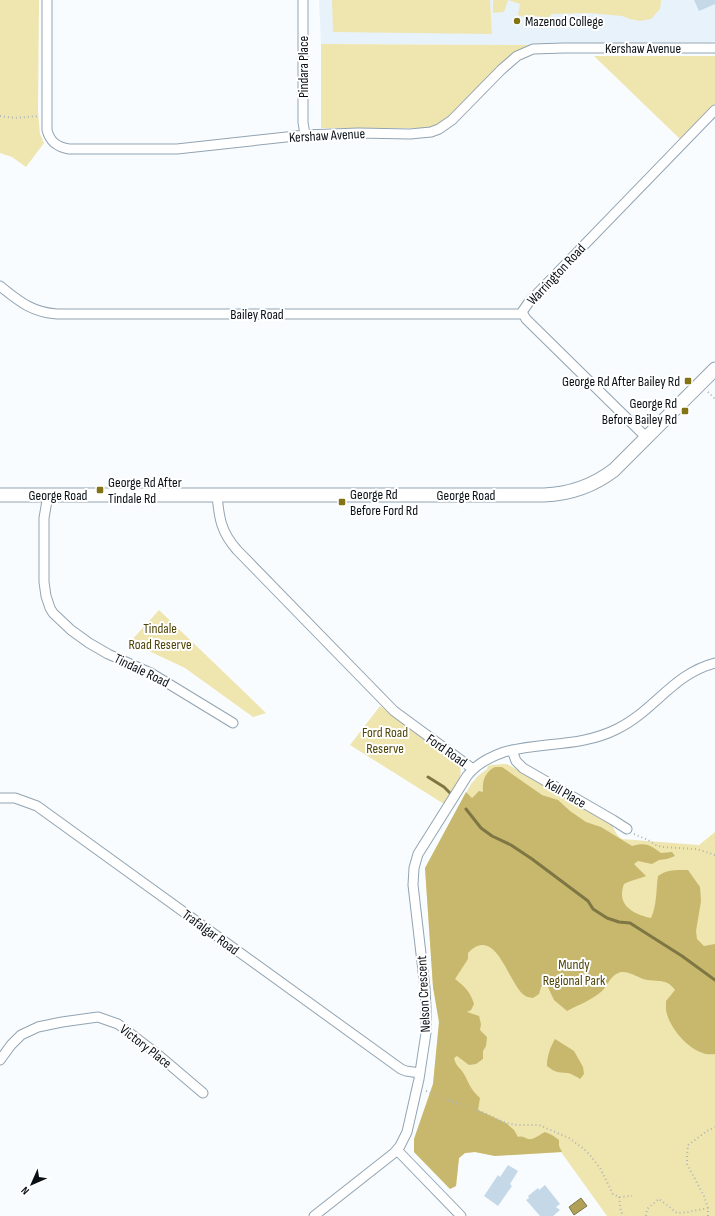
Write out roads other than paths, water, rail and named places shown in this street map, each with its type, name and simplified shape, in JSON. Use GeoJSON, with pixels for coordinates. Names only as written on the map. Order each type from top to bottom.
{"type":"FeatureCollection","features":[{"type":"Feature","properties":{"kind":"street","name":"Kershaw Avenue"},"geometry":{"type":"LineString","coordinates":[[47,0],[47,130],[52,141],[57,146],[69,149],[178,148],[304,135],[410,134],[431,132],[439,129],[452,120],[501,70],[517,56],[533,49],[715,48]]}},
{"type":"Feature","properties":{"kind":"street","name":"Pindara Place"},"geometry":{"type":"LineString","coordinates":[[303,0],[304,135]]}},
{"type":"Feature","properties":{"kind":"street","name":"Warrington Road"},"geometry":{"type":"LineString","coordinates":[[647,438],[528,322],[522,314],[529,302],[715,110]]}},
{"type":"Feature","properties":{"kind":"street","name":"Bailey Road"},"geometry":{"type":"LineString","coordinates":[[0,286],[23,304],[40,312],[56,314],[522,314]]}},
{"type":"Feature","properties":{"kind":"street","name":"George Road"},"geometry":{"type":"LineString","coordinates":[[0,495],[563,494],[583,488],[604,478],[619,466],[715,369]]}},
{"type":"Feature","properties":{"kind":"street","name":"Tindale Road"},"geometry":{"type":"LineString","coordinates":[[48,495],[44,518],[44,582],[46,596],[53,612],[71,630],[88,643],[150,673],[233,723]]}},
{"type":"Feature","properties":{"kind":"street","name":"Ford Road"},"geometry":{"type":"LineString","coordinates":[[217,495],[218,513],[222,528],[237,550],[394,711],[473,769],[495,755],[512,750],[590,739],[611,732],[631,721],[686,675],[699,668],[715,663]]}},
{"type":"Feature","properties":{"kind":"street","name":"Kell Place"},"geometry":{"type":"LineString","coordinates":[[512,750],[513,757],[523,768],[627,829]]}},
{"type":"Feature","properties":{"kind":"street","name":"Nelson Crescent"},"geometry":{"type":"LineString","coordinates":[[314,1216],[396,1150],[407,1132],[420,1073],[426,1033],[425,988],[414,885],[414,868],[421,849],[467,776],[473,769]]}},
{"type":"Feature","properties":{"kind":"street","name":"Trafalgar Road"},"geometry":{"type":"LineString","coordinates":[[0,798],[15,798],[37,806],[401,1069],[420,1073]]}},
{"type":"Feature","properties":{"kind":"street","name":"Victory Place"},"geometry":{"type":"LineString","coordinates":[[0,1060],[21,1034],[38,1027],[98,1017],[118,1024],[156,1053],[203,1093]]}},
{"type":"Feature","properties":{"kind":"street"},"geometry":{"type":"LineString","coordinates":[[396,1150],[461,1216]]}},
{"type":"Feature","properties":{"kind":"waterway"},"geometry":{"type":"LineString","coordinates":[[428,777],[444,787],[452,795]]}},
{"type":"Feature","properties":{"kind":"waterway"},"geometry":{"type":"LineString","coordinates":[[466,809],[481,828],[532,859],[588,901],[593,909],[607,918],[619,922],[630,923],[682,956],[715,980]]}},
{"type":"Feature","properties":{"kind":"place","name":"Mazenod College"},"geometry":{"type":"Point","coordinates":[517,21]}},
{"type":"Feature","properties":{"kind":"place","name":"George Rd After Bailey Rd"},"geometry":{"type":"Point","coordinates":[688,381]}},
{"type":"Feature","properties":{"kind":"place","name":"George Rd Before Bailey Rd"},"geometry":{"type":"Point","coordinates":[685,411]}},
{"type":"Feature","properties":{"kind":"place","name":"George Rd After Tindale Rd"},"geometry":{"type":"Point","coordinates":[100,490]}},
{"type":"Feature","properties":{"kind":"place","name":"George Rd Before Ford Rd"},"geometry":{"type":"Point","coordinates":[342,502]}},
{"type":"Feature","properties":{"kind":"park label","name":"Tindale Road Reserve"},"geometry":{"type":"Point","coordinates":[160,636]}},
{"type":"Feature","properties":{"kind":"park label","name":"Ford Road Reserve"},"geometry":{"type":"Point","coordinates":[385,740]}},
{"type":"Feature","properties":{"kind":"park label","name":"Mundy Regional Park"},"geometry":{"type":"Point","coordinates":[574,972]}}]}
